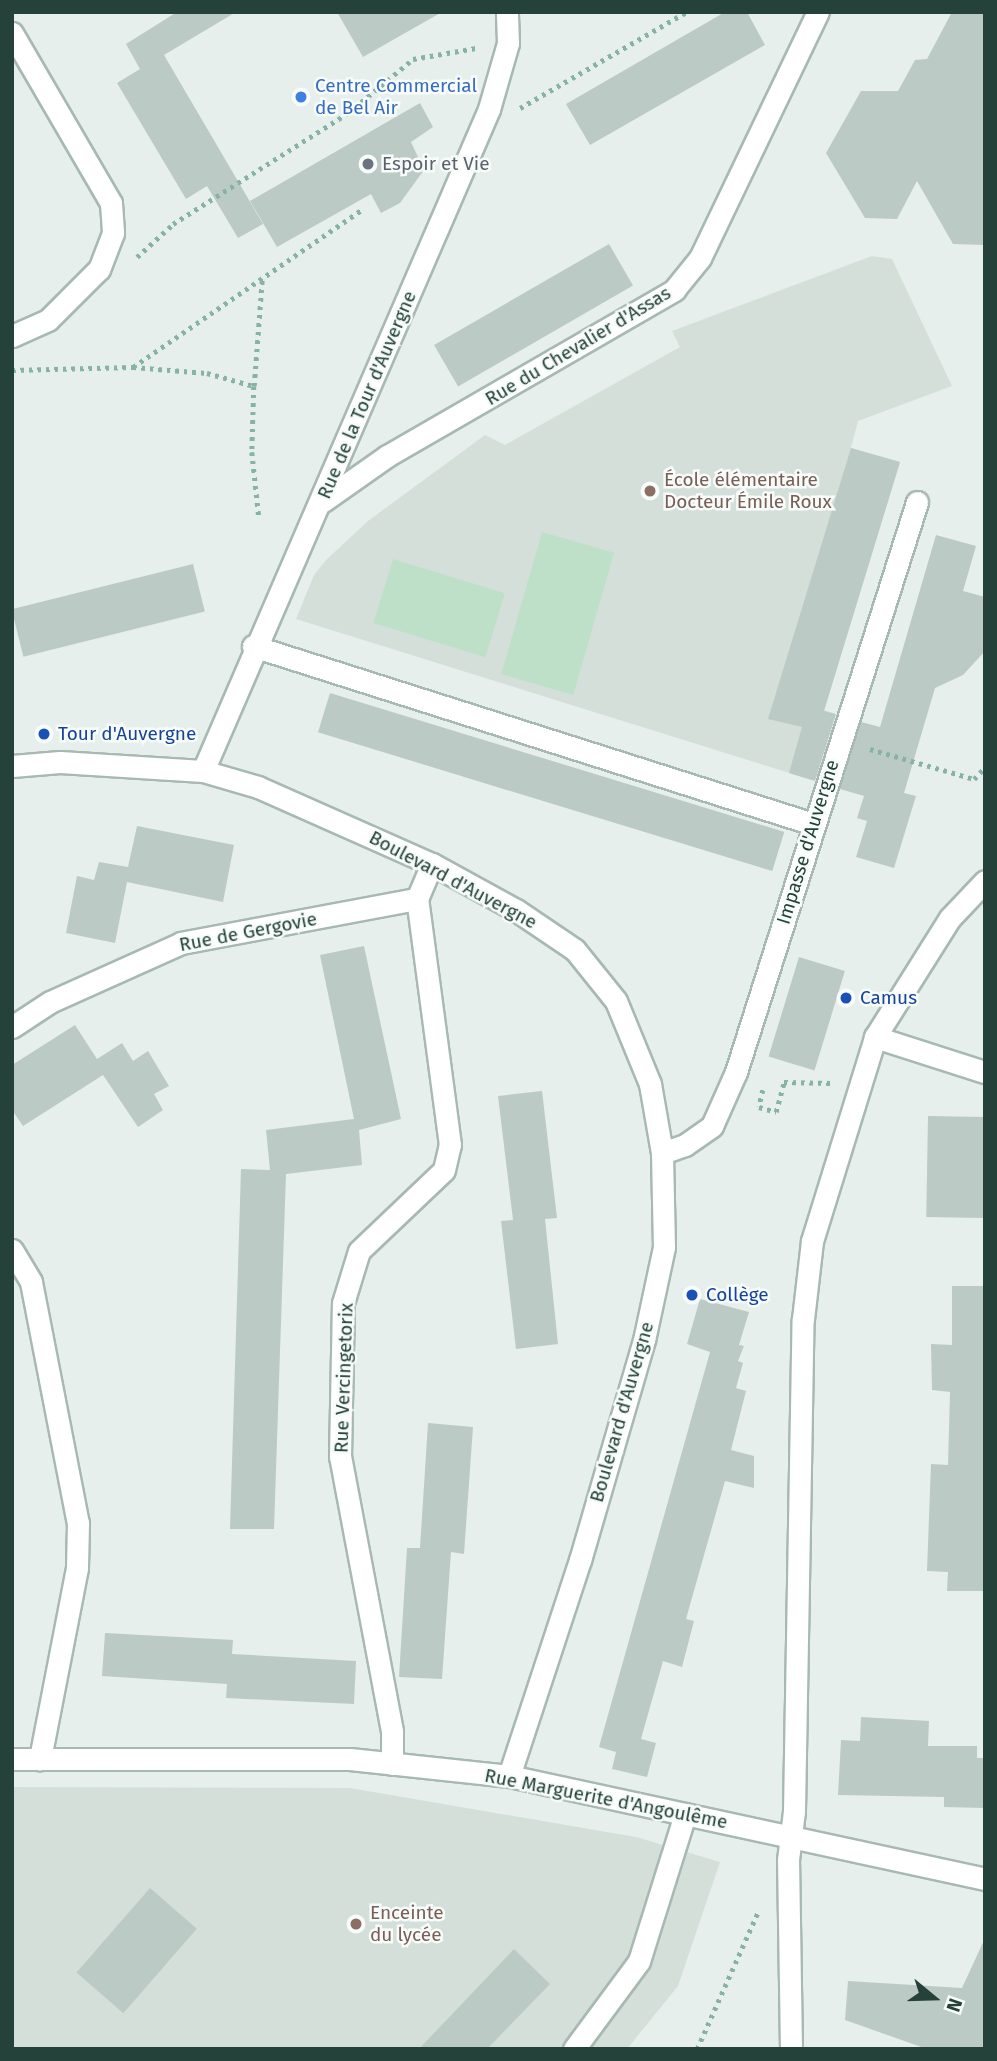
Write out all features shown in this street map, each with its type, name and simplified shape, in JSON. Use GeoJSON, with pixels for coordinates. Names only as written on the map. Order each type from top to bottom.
{"type":"FeatureCollection","features":[{"type":"Feature","properties":{"kind":"street","name":"Rue de la Tour d'Auvergne"},"geometry":{"type":"LineString","coordinates":[[203,771],[253,646],[323,500],[489,109],[508,43],[506,12]]}},
{"type":"Feature","properties":{"kind":"street","name":"Rue du Chevalier d'Assas"},"geometry":{"type":"LineString","coordinates":[[323,500],[387,456],[674,290],[700,258],[818,12]]}},
{"type":"Feature","properties":{"kind":"street"},"geometry":{"type":"LineString","coordinates":[[12,33],[111,203],[113,233],[99,269],[48,320],[12,336]]}},
{"type":"Feature","properties":{"kind":"street","name":"Impasse d'Auvergne"},"geometry":{"type":"LineString","coordinates":[[662,1153],[685,1145],[712,1126],[736,1072],[917,502]]}},
{"type":"Feature","properties":{"kind":"street"},"geometry":{"type":"LineString","coordinates":[[253,646],[813,824]]}},
{"type":"Feature","properties":{"kind":"street","name":"Boulevard d'Auvergne"},"geometry":{"type":"LineString","coordinates":[[12,766],[60,762],[203,771],[317,810],[432,864],[516,909],[583,960],[616,1001],[650,1084],[662,1153],[664,1247],[644,1340],[509,1776]]}},
{"type":"Feature","properties":{"kind":"street"},"geometry":{"type":"LineString","coordinates":[[417,900],[432,864]]}},
{"type":"Feature","properties":{"kind":"street"},"geometry":{"type":"LineString","coordinates":[[791,2049],[788,1860],[792,1836],[803,1319],[812,1241],[856,1084],[875,1037],[950,918],[985,881]]}},
{"type":"Feature","properties":{"kind":"street","name":"Rue de Gergovie"},"geometry":{"type":"LineString","coordinates":[[12,1027],[50,1002],[181,943],[417,900]]}},
{"type":"Feature","properties":{"kind":"street","name":"Rue Vercingetorix"},"geometry":{"type":"LineString","coordinates":[[392,1764],[393,1731],[340,1457],[343,1303],[359,1251],[443,1170],[450,1145],[417,900]]}},
{"type":"Feature","properties":{"kind":"street"},"geometry":{"type":"LineString","coordinates":[[875,1037],[985,1072]]}},
{"type":"Feature","properties":{"kind":"street"},"geometry":{"type":"LineString","coordinates":[[12,1250],[31,1282],[78,1523],[77,1568],[40,1759]]}},
{"type":"Feature","properties":{"kind":"street","name":"Rue Marguerite d'Angoulême"},"geometry":{"type":"LineString","coordinates":[[12,1759],[392,1764],[509,1776],[985,1879]]}},
{"type":"Feature","properties":{"kind":"street"},"geometry":{"type":"LineString","coordinates":[[574,2049],[639,1961],[685,1814]]}},
{"type":"Feature","properties":{"kind":"path"},"geometry":{"type":"LineString","coordinates":[[489,109],[514,111],[686,12]]}},
{"type":"Feature","properties":{"kind":"path"},"geometry":{"type":"LineString","coordinates":[[133,261],[173,224],[348,113],[412,59],[508,43]]}},
{"type":"Feature","properties":{"kind":"path"},"geometry":{"type":"LineString","coordinates":[[133,367],[363,209]]}},
{"type":"Feature","properties":{"kind":"path"},"geometry":{"type":"LineString","coordinates":[[259,517],[252,452],[262,279]]}},
{"type":"Feature","properties":{"kind":"path"},"geometry":{"type":"LineString","coordinates":[[12,370],[133,367],[207,373],[254,386]]}},
{"type":"Feature","properties":{"kind":"path"},"geometry":{"type":"LineString","coordinates":[[840,740],[974,779],[985,767]]}},
{"type":"Feature","properties":{"kind":"path"},"geometry":{"type":"LineString","coordinates":[[766,1079],[759,1107],[776,1112],[784,1082],[856,1084]]}},
{"type":"Feature","properties":{"kind":"path"},"geometry":{"type":"LineString","coordinates":[[697,2049],[764,1899]]}},
{"type":"Feature","properties":{"kind":"shaded area","name":"École élémentaire Docteur Émile Roux"},"geometry":{"type":"Polygon","coordinates":[[[872,256],[892,259],[952,386],[858,421],[851,448],[900,462],[824,710],[833,713],[812,780],[296,619],[314,575],[326,560],[368,521],[485,435],[505,445],[680,347],[672,331],[872,256]]]}},
{"type":"Feature","properties":{"kind":"shaded area","name":"Enceinte du lycée"},"geometry":{"type":"Polygon","coordinates":[[[12,1787],[350,1788],[636,1837],[720,1862],[678,1986],[627,2049],[12,2049],[12,1787]]]}},
{"type":"Feature","properties":{"kind":"green space"},"geometry":{"type":"Polygon","coordinates":[[[542,532],[614,553],[573,695],[501,674],[542,532]]]}},
{"type":"Feature","properties":{"kind":"green space"},"geometry":{"type":"Polygon","coordinates":[[[393,559],[505,593],[485,657],[373,623],[393,559]]]}},
{"type":"Feature","properties":{"kind":"building"},"geometry":{"type":"Polygon","coordinates":[[[177,12],[236,12],[164,55],[263,224],[238,238],[207,186],[186,199],[117,83],[140,69],[126,44],[177,12]]]}},
{"type":"Feature","properties":{"kind":"building"},"geometry":{"type":"Polygon","coordinates":[[[337,12],[442,12],[363,57],[337,12]]]}},
{"type":"Feature","properties":{"kind":"building"},"geometry":{"type":"Polygon","coordinates":[[[725,12],[747,12],[765,45],[590,145],[566,104],[725,12]]]}},
{"type":"Feature","properties":{"kind":"building"},"geometry":{"type":"Polygon","coordinates":[[[952,12],[985,12],[985,245],[953,244],[917,181],[897,219],[865,218],[826,153],[861,91],[898,91],[915,60],[927,59],[952,12]]]}},
{"type":"Feature","properties":{"kind":"building"},"geometry":{"type":"Polygon","coordinates":[[[420,103],[433,127],[411,142],[424,170],[400,203],[381,213],[371,194],[277,247],[250,201],[420,103]]]}},
{"type":"Feature","properties":{"kind":"building"},"geometry":{"type":"Polygon","coordinates":[[[609,244],[633,286],[458,387],[434,345],[609,244]]]}},
{"type":"Feature","properties":{"kind":"building"},"geometry":{"type":"Polygon","coordinates":[[[851,448],[900,462],[824,711],[836,714],[815,781],[789,773],[802,727],[768,719],[851,448]]]}},
{"type":"Feature","properties":{"kind":"building"},"geometry":{"type":"Polygon","coordinates":[[[936,535],[976,546],[963,591],[985,597],[985,651],[963,675],[935,688],[904,793],[916,796],[894,868],[856,857],[867,821],[857,818],[864,796],[840,789],[861,722],[880,727],[936,535]]]}},
{"type":"Feature","properties":{"kind":"building"},"geometry":{"type":"Polygon","coordinates":[[[193,564],[205,612],[23,657],[12,609],[193,564]]]}},
{"type":"Feature","properties":{"kind":"building"},"geometry":{"type":"Polygon","coordinates":[[[330,693],[784,832],[772,871],[318,732],[330,693]]]}},
{"type":"Feature","properties":{"kind":"building"},"geometry":{"type":"Polygon","coordinates":[[[137,826],[234,845],[223,902],[127,882],[115,943],[66,933],[77,876],[94,880],[99,862],[128,867],[137,826]]]}},
{"type":"Feature","properties":{"kind":"building"},"geometry":{"type":"Polygon","coordinates":[[[364,946],[401,1119],[359,1130],[362,1165],[286,1174],[274,1529],[230,1529],[241,1169],[270,1170],[266,1130],[354,1119],[320,955],[364,946]]]}},
{"type":"Feature","properties":{"kind":"building"},"geometry":{"type":"Polygon","coordinates":[[[799,957],[845,971],[814,1070],[769,1056],[799,957]]]}},
{"type":"Feature","properties":{"kind":"building"},"geometry":{"type":"Polygon","coordinates":[[[75,1025],[97,1059],[122,1043],[133,1061],[148,1051],[169,1086],[154,1094],[163,1110],[138,1127],[103,1075],[23,1126],[12,1110],[12,1065],[75,1025]]]}},
{"type":"Feature","properties":{"kind":"building"},"geometry":{"type":"Polygon","coordinates":[[[542,1091],[557,1218],[545,1219],[558,1344],[516,1349],[501,1221],[513,1220],[498,1096],[542,1091]]]}},
{"type":"Feature","properties":{"kind":"building"},"geometry":{"type":"Polygon","coordinates":[[[928,1116],[985,1117],[983,1218],[926,1217],[928,1116]]]}},
{"type":"Feature","properties":{"kind":"building"},"geometry":{"type":"Polygon","coordinates":[[[952,1286],[985,1286],[985,1591],[947,1591],[948,1572],[927,1571],[931,1464],[948,1465],[950,1392],[932,1390],[931,1344],[952,1345],[952,1286]]]}},
{"type":"Feature","properties":{"kind":"building"},"geometry":{"type":"Polygon","coordinates":[[[700,1299],[749,1312],[739,1345],[744,1346],[738,1361],[743,1363],[736,1388],[746,1391],[731,1450],[754,1456],[754,1488],[725,1481],[686,1619],[694,1621],[682,1667],[663,1661],[641,1739],[656,1743],[647,1777],[612,1769],[616,1752],[599,1747],[710,1352],[687,1344],[700,1299]]]}},
{"type":"Feature","properties":{"kind":"building"},"geometry":{"type":"Polygon","coordinates":[[[428,1423],[473,1427],[464,1554],[451,1552],[442,1679],[399,1677],[407,1548],[420,1548],[428,1423]]]}},
{"type":"Feature","properties":{"kind":"building"},"geometry":{"type":"Polygon","coordinates":[[[105,1633],[233,1640],[232,1654],[356,1661],[354,1704],[226,1698],[227,1684],[102,1676],[105,1633]]]}},
{"type":"Feature","properties":{"kind":"building"},"geometry":{"type":"Polygon","coordinates":[[[861,1717],[929,1721],[928,1746],[977,1746],[977,1758],[985,1758],[985,1808],[944,1807],[944,1797],[838,1795],[841,1740],[860,1741],[861,1717]]]}},
{"type":"Feature","properties":{"kind":"building"},"geometry":{"type":"Polygon","coordinates":[[[150,1888],[197,1929],[123,2013],[77,1973],[150,1888]]]}},
{"type":"Feature","properties":{"kind":"building"},"geometry":{"type":"Polygon","coordinates":[[[985,1938],[985,2049],[927,2049],[845,2020],[848,1981],[962,1988],[985,1938]]]}},
{"type":"Feature","properties":{"kind":"building"},"geometry":{"type":"Polygon","coordinates":[[[514,1949],[550,1984],[487,2049],[419,2049],[514,1949]]]}},
{"type":"Feature","properties":{"kind":"place","name":"Centre Commercial de Bel Air"},"geometry":{"type":"Point","coordinates":[301,97]}},
{"type":"Feature","properties":{"kind":"place","name":"Espoir et Vie"},"geometry":{"type":"Point","coordinates":[368,164]}},
{"type":"Feature","properties":{"kind":"place","name":"École élémentaire Docteur Émile Roux"},"geometry":{"type":"Point","coordinates":[650,491]}},
{"type":"Feature","properties":{"kind":"place","name":"Tour d'Auvergne"},"geometry":{"type":"Point","coordinates":[44,734]}},
{"type":"Feature","properties":{"kind":"place","name":"Camus"},"geometry":{"type":"Point","coordinates":[846,998]}},
{"type":"Feature","properties":{"kind":"place","name":"Collège"},"geometry":{"type":"Point","coordinates":[692,1295]}},
{"type":"Feature","properties":{"kind":"place","name":"Enceinte du lycée"},"geometry":{"type":"Point","coordinates":[356,1924]}}]}
